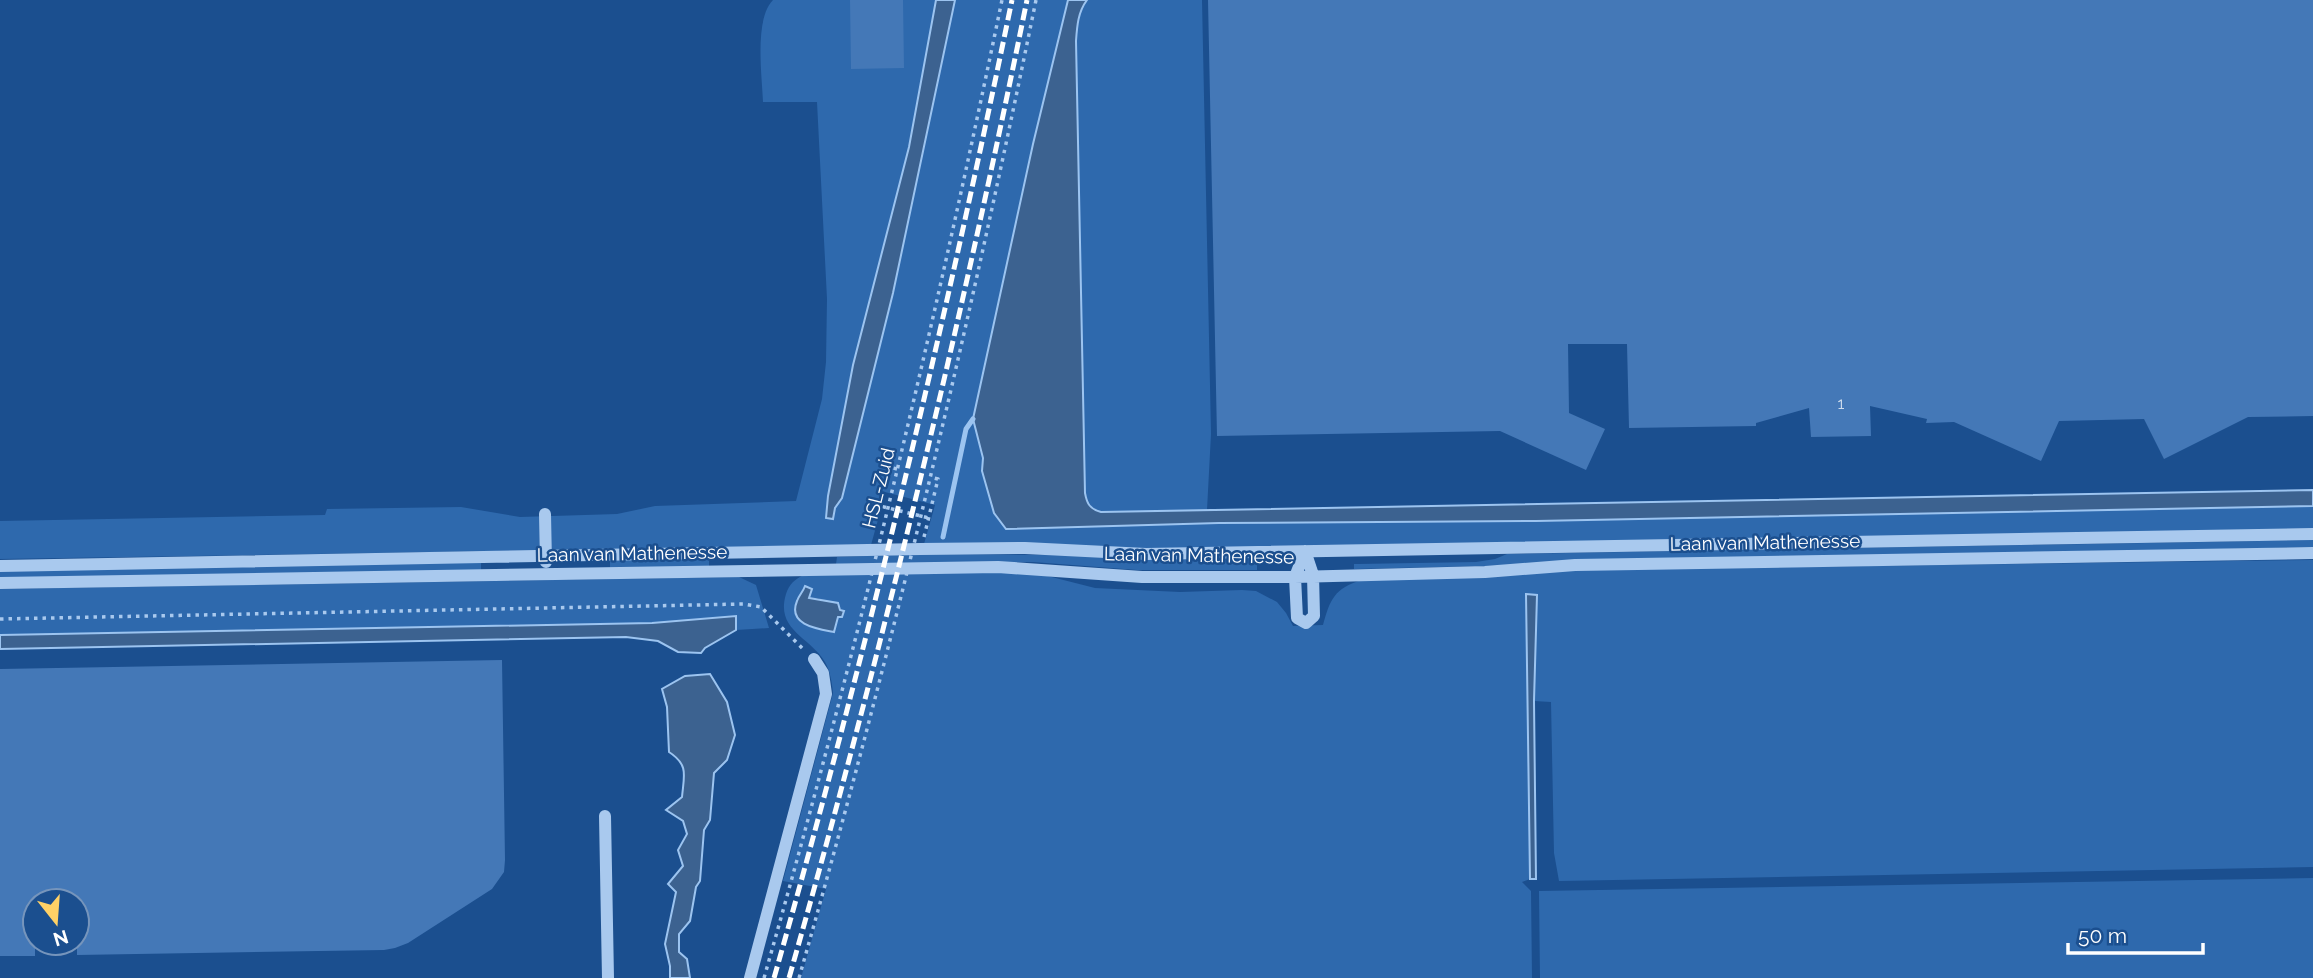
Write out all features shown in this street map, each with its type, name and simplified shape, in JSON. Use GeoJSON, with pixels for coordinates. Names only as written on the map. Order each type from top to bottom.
{"type":"FeatureCollection","features":[{"type":"Feature","properties":{"kind":"street"},"geometry":{"type":"LineString","coordinates":[[545,514],[546,574]]}},
{"type":"Feature","properties":{"kind":"street","name":"Laan van Mathenesse"},"geometry":{"type":"LineString","coordinates":[[0,566],[981,549],[1146,554],[2313,534]]}},
{"type":"Feature","properties":{"kind":"street"},"geometry":{"type":"LineString","coordinates":[[1305,551],[1313,575],[1314,616],[1306,623],[1297,618],[1295,577],[1305,551]]}},
{"type":"Feature","properties":{"kind":"street","name":"Laan van Mathenesse"},"geometry":{"type":"LineString","coordinates":[[0,583],[998,566],[1142,577],[1295,577],[1485,572],[1589,565],[2313,553]]}},
{"type":"Feature","properties":{"kind":"street"},"geometry":{"type":"LineString","coordinates":[[750,978],[826,694],[824,673],[814,659]]}},
{"type":"Feature","properties":{"kind":"street"},"geometry":{"type":"LineString","coordinates":[[605,816],[608,978]]}},
{"type":"Feature","properties":{"kind":"path","name":"HSL-Zuid"},"geometry":{"type":"LineString","coordinates":[[764,978],[832,727],[897,469],[944,271],[1002,0]]}},
{"type":"Feature","properties":{"kind":"path"},"geometry":{"type":"LineString","coordinates":[[799,978],[858,762],[930,477],[1037,0]]}},
{"type":"Feature","properties":{"kind":"path"},"geometry":{"type":"LineString","coordinates":[[897,469],[890,467],[880,506],[929,518],[938,478],[930,477]]}},
{"type":"Feature","properties":{"kind":"path"},"geometry":{"type":"LineString","coordinates":[[0,619],[744,604],[761,607],[814,659]]}},
{"type":"Feature","properties":{"kind":"shaded area"},"geometry":{"type":"Polygon","coordinates":[[[773,0],[936,0],[909,147],[853,365],[828,495],[827,518],[842,498],[893,293],[955,0],[1068,0],[1033,144],[973,419],[983,458],[982,471],[994,513],[999,521],[1492,520],[2313,506],[2313,530],[1161,550],[924,544],[935,505],[881,491],[877,508],[881,509],[871,545],[0,559],[0,521],[325,515],[327,509],[461,507],[520,517],[617,514],[655,506],[796,501],[822,399],[826,362],[827,299],[817,102],[763,102],[761,34],[763,20],[773,0]]]}},
{"type":"Feature","properties":{"kind":"shaded area"},"geometry":{"type":"Polygon","coordinates":[[[936,0],[955,0],[893,293],[842,498],[835,508],[833,519],[826,518],[853,365],[909,147],[936,0]]]}},
{"type":"Feature","properties":{"kind":"shaded area"},"geometry":{"type":"Polygon","coordinates":[[[1068,0],[1087,0],[1080,14],[1076,41],[1085,493],[1090,505],[1097,511],[2313,490],[2313,506],[1536,521],[1219,523],[1006,529],[994,513],[982,471],[983,458],[973,419],[1033,144],[1068,0]]]}},
{"type":"Feature","properties":{"kind":"shaded area"},"geometry":{"type":"Polygon","coordinates":[[[1087,0],[1202,0],[1211,434],[1207,510],[1100,512],[1092,509],[1085,493],[1076,41],[1080,14],[1087,0]]]}},
{"type":"Feature","properties":{"kind":"shaded area"},"geometry":{"type":"Polygon","coordinates":[[[2313,540],[2313,547],[1354,569],[1354,564],[1476,562],[1507,554],[2313,540]]]}},
{"type":"Feature","properties":{"kind":"shaded area"},"geometry":{"type":"Polygon","coordinates":[[[923,554],[1257,557],[1257,570],[1137,570],[1033,562],[836,564],[837,557],[923,554]]]}},
{"type":"Feature","properties":{"kind":"shaded area"},"geometry":{"type":"Polygon","coordinates":[[[709,558],[709,567],[610,569],[610,560],[709,558]]]}},
{"type":"Feature","properties":{"kind":"shaded area"},"geometry":{"type":"Polygon","coordinates":[[[2313,560],[2313,867],[1559,881],[1554,853],[1551,702],[1534,701],[1537,596],[1527,594],[1530,879],[1522,882],[1531,891],[1532,978],[801,978],[826,889],[783,881],[833,693],[825,662],[796,632],[785,616],[787,590],[804,575],[1032,572],[1095,588],[1180,592],[1256,591],[1277,602],[1293,626],[1323,625],[1328,609],[1339,591],[1362,580],[1570,570],[2313,560]],[[805,586],[798,598],[796,616],[838,616],[844,611],[818,598],[809,598],[805,586]]]}},
{"type":"Feature","properties":{"kind":"shaded area"},"geometry":{"type":"Polygon","coordinates":[[[481,562],[481,571],[0,579],[0,570],[481,562]]]}},
{"type":"Feature","properties":{"kind":"shaded area"},"geometry":{"type":"Polygon","coordinates":[[[739,577],[756,585],[769,628],[736,630],[735,616],[652,623],[0,635],[0,589],[739,577]]]}},
{"type":"Feature","properties":{"kind":"shaded area"},"geometry":{"type":"Polygon","coordinates":[[[805,586],[812,589],[809,598],[838,603],[840,610],[844,611],[842,617],[838,617],[834,632],[806,624],[796,616],[797,601],[805,586]]]}},
{"type":"Feature","properties":{"kind":"shaded area"},"geometry":{"type":"Polygon","coordinates":[[[1526,594],[1537,595],[1534,701],[1536,879],[1530,879],[1526,594]]]}},
{"type":"Feature","properties":{"kind":"shaded area"},"geometry":{"type":"Polygon","coordinates":[[[736,616],[736,630],[701,653],[678,652],[658,641],[626,637],[0,649],[0,635],[652,623],[736,616]]]}},
{"type":"Feature","properties":{"kind":"shaded area"},"geometry":{"type":"Polygon","coordinates":[[[710,674],[727,702],[735,735],[727,760],[714,773],[710,820],[704,830],[700,881],[696,887],[690,921],[679,934],[679,952],[687,959],[690,978],[670,978],[665,944],[676,892],[668,884],[683,866],[678,850],[687,834],[683,821],[666,810],[682,797],[684,771],[680,761],[669,752],[667,707],[662,689],[685,676],[710,674]]]}},
{"type":"Feature","properties":{"kind":"shaded area"},"geometry":{"type":"Polygon","coordinates":[[[2313,878],[2313,978],[1540,978],[1539,891],[2313,878]]]}},
{"type":"Feature","properties":{"kind":"building"},"geometry":{"type":"Polygon","coordinates":[[[850,0],[903,0],[904,68],[851,69],[850,0]]]}},
{"type":"Feature","properties":{"kind":"building"},"geometry":{"type":"Polygon","coordinates":[[[1208,0],[2313,0],[2313,416],[2248,417],[2164,459],[2144,419],[2059,421],[2041,461],[1954,422],[1926,423],[1927,419],[1870,406],[1871,436],[1811,437],[1809,408],[1756,423],[1756,426],[1629,428],[1627,344],[1568,344],[1569,413],[1605,429],[1586,470],[1500,431],[1217,436],[1208,0]]]}},
{"type":"Feature","properties":{"kind":"building"},"geometry":{"type":"Polygon","coordinates":[[[502,660],[504,872],[492,889],[408,943],[384,950],[91,955],[91,887],[21,887],[21,956],[0,956],[0,669],[502,660]]]}},
{"type":"Feature","properties":{"kind":"waterway"},"geometry":{"type":"LineString","coordinates":[[943,537],[966,429],[973,419]]}},
{"type":"Feature","properties":{"kind":"railway"},"geometry":{"type":"LineString","coordinates":[[774,978],[808,857],[902,491],[1012,0]]}},
{"type":"Feature","properties":{"kind":"railway"},"geometry":{"type":"LineString","coordinates":[[789,978],[856,735],[947,369],[1027,0]]}}]}
